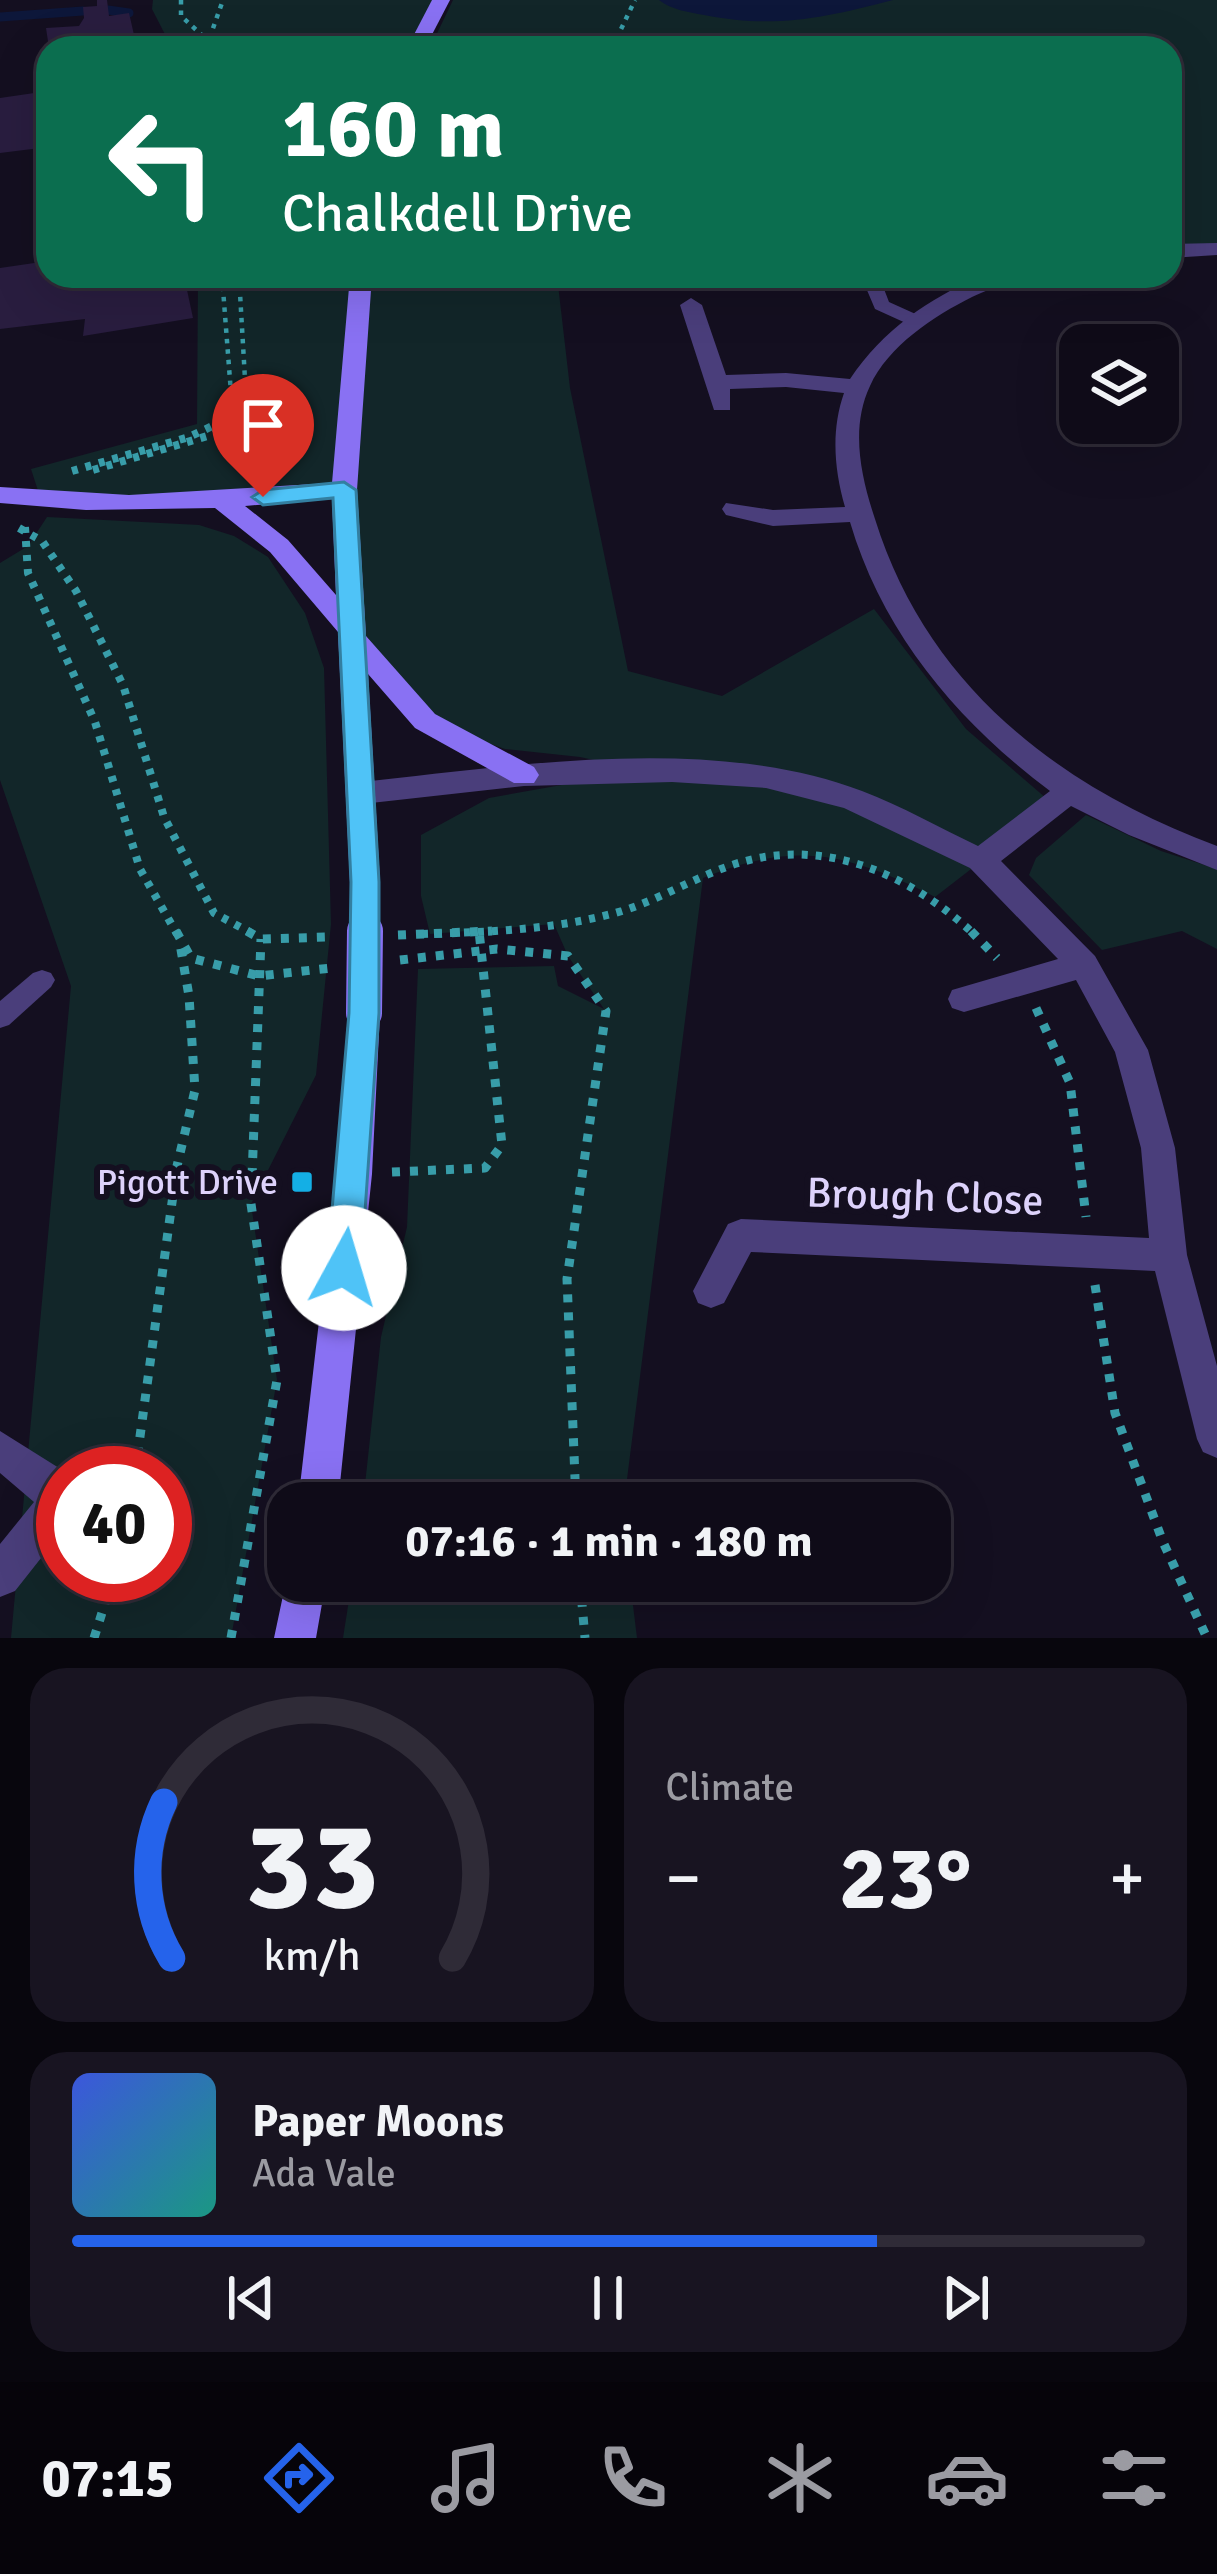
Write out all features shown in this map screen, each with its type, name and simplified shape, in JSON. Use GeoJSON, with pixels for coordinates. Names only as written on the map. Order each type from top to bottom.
{"type":"FeatureCollection","features":[{"type":"Feature","properties":{"kind":"street"},"geometry":{"type":"LineString","coordinates":[[422,36],[441,0]]}},
{"type":"Feature","properties":{"kind":"street"},"geometry":{"type":"LineString","coordinates":[[1182,250],[1217,249]]}},
{"type":"Feature","properties":{"kind":"street"},"geometry":{"type":"LineString","coordinates":[[320,1482],[354,1174],[364,1013],[362,793],[344,490],[360,288]]}},
{"type":"Feature","properties":{"kind":"street"},"geometry":{"type":"LineString","coordinates":[[977,288],[914,320],[856,387],[846,445],[859,514],[885,586],[941,674],[1070,791],[1217,858]]}},
{"type":"Feature","properties":{"kind":"street"},"geometry":{"type":"LineString","coordinates":[[691,305],[720,394],[785,380],[856,387]]}},
{"type":"Feature","properties":{"kind":"street"},"geometry":{"type":"LineString","coordinates":[[0,495],[54,502],[222,501],[344,490]]}},
{"type":"Feature","properties":{"kind":"street"},"geometry":{"type":"LineString","coordinates":[[222,501],[279,546],[425,721],[524,775]]}},
{"type":"Feature","properties":{"kind":"street"},"geometry":{"type":"LineString","coordinates":[[735,509],[773,528],[859,514]]}},
{"type":"Feature","properties":{"kind":"street"},"geometry":{"type":"LineString","coordinates":[[362,793],[524,775],[672,771],[766,777],[852,799],[981,860],[1084,965],[1131,1050],[1158,1148],[1168,1255],[1217,1439]]}},
{"type":"Feature","properties":{"kind":"street"},"geometry":{"type":"LineString","coordinates":[[981,860],[1070,791]]}},
{"type":"Feature","properties":{"kind":"street"},"geometry":{"type":"LineString","coordinates":[[964,999],[1084,965]]}},
{"type":"Feature","properties":{"kind":"street","name":"Brough Close"},"geometry":{"type":"LineString","coordinates":[[711,1291],[741,1235],[1168,1255]]}},
{"type":"Feature","properties":{"kind":"street"},"geometry":{"type":"LineString","coordinates":[[0,1450],[45,1482],[54,1502],[46,1520],[0,1576]]}},
{"type":"Feature","properties":{"kind":"street"},"geometry":{"type":"LineString","coordinates":[[295,1638],[301,1602]]}},
{"type":"Feature","properties":{"kind":"lane"},"geometry":{"type":"LineString","coordinates":[[874,288],[880,305],[914,320]]}},
{"type":"Feature","properties":{"kind":"lane"},"geometry":{"type":"LineString","coordinates":[[0,1017],[42,980]]}},
{"type":"Feature","properties":{"kind":"path"},"geometry":{"type":"LineString","coordinates":[[181,0],[181,16],[204,36]]}},
{"type":"Feature","properties":{"kind":"path"},"geometry":{"type":"LineString","coordinates":[[207,36],[224,0]]}},
{"type":"Feature","properties":{"kind":"path"},"geometry":{"type":"LineString","coordinates":[[618,36],[635,0]]}},
{"type":"Feature","properties":{"kind":"path"},"geometry":{"type":"LineString","coordinates":[[42,541],[59,476],[91,462],[189,437],[220,422],[231,393],[223,288]]}},
{"type":"Feature","properties":{"kind":"path"},"geometry":{"type":"LineString","coordinates":[[24,529],[82,473],[214,434],[236,420],[245,379],[239,288]]}},
{"type":"Feature","properties":{"kind":"path"},"geometry":{"type":"LineString","coordinates":[[12,526],[42,541],[76,591],[123,686],[164,817],[214,914],[261,939],[346,937]]}},
{"type":"Feature","properties":{"kind":"path"},"geometry":{"type":"LineString","coordinates":[[24,529],[28,574],[95,722],[140,869],[191,958],[259,976],[344,967]]}},
{"type":"Feature","properties":{"kind":"path"},"geometry":{"type":"LineString","coordinates":[[388,935],[478,930],[617,912],[744,862],[794,853],[838,856],[935,896],[1019,982],[1050,1030],[1078,1100],[1089,1248],[1115,1412],[1163,1542],[1207,1638]]}},
{"type":"Feature","properties":{"kind":"path"},"geometry":{"type":"LineString","coordinates":[[354,1174],[485,1168],[502,1145],[484,950],[478,930]]}},
{"type":"Feature","properties":{"kind":"path"},"geometry":{"type":"LineString","coordinates":[[139,1446],[170,1208],[195,1090],[189,996],[179,937]]}},
{"type":"Feature","properties":{"kind":"path"},"geometry":{"type":"LineString","coordinates":[[231,1638],[277,1380],[250,1204],[261,939]]}},
{"type":"Feature","properties":{"kind":"path"},"geometry":{"type":"LineString","coordinates":[[387,962],[484,950],[568,956],[606,1012],[567,1279],[575,1482]]}},
{"type":"Feature","properties":{"kind":"path"},"geometry":{"type":"LineString","coordinates":[[94,1638],[105,1602]]}},
{"type":"Feature","properties":{"kind":"path"},"geometry":{"type":"LineString","coordinates":[[582,1602],[585,1638]]}},
{"type":"Feature","properties":{"kind":"green space"},"geometry":{"type":"Polygon","coordinates":[[[153,0],[441,0],[422,36],[166,36],[152,9],[153,0]]]}},
{"type":"Feature","properties":{"kind":"green space"},"geometry":{"type":"Polygon","coordinates":[[[453,0],[1217,0],[1217,249],[1182,250],[1182,36],[436,36],[453,0]]]}},
{"type":"Feature","properties":{"kind":"green space"},"geometry":{"type":"Polygon","coordinates":[[[198,288],[558,288],[570,388],[628,671],[722,696],[874,609],[966,729],[1054,805],[935,897],[875,870],[821,857],[767,859],[703,878],[627,1482],[365,1482],[381,1337],[407,1227],[418,969],[554,966],[558,986],[604,1009],[568,956],[554,924],[430,934],[421,896],[421,835],[489,798],[584,781],[668,776],[580,757],[505,749],[425,721],[354,641],[344,490],[41,500],[31,469],[197,424],[198,288]]]}},
{"type":"Feature","properties":{"kind":"green space"},"geometry":{"type":"Polygon","coordinates":[[[47,517],[199,525],[234,536],[268,557],[305,613],[324,668],[331,924],[316,1075],[251,1204],[277,1380],[231,1638],[11,1638],[71,986],[0,780],[0,563],[28,546],[47,517]]]}},
{"type":"Feature","properties":{"kind":"green space"},"geometry":{"type":"Polygon","coordinates":[[[1086,815],[1161,851],[1217,869],[1217,949],[1182,931],[1102,950],[1029,875],[1036,858],[1086,815]]]}},
{"type":"Feature","properties":{"kind":"green space"},"geometry":{"type":"Polygon","coordinates":[[[349,1602],[633,1602],[637,1638],[343,1638],[349,1602]]]}},
{"type":"Feature","properties":{"kind":"water"},"geometry":{"type":"Polygon","coordinates":[[[659,0],[893,0],[821,16],[753,21],[704,15],[659,0]]]}},
{"type":"Feature","properties":{"kind":"building"},"geometry":{"type":"Polygon","coordinates":[[[97,0],[107,0],[109,16],[129,13],[134,36],[47,36],[46,28],[79,26],[83,7],[97,6],[97,0]]]}},
{"type":"Feature","properties":{"kind":"building"},"geometry":{"type":"Polygon","coordinates":[[[36,93],[36,148],[0,153],[0,98],[36,93]]]}},
{"type":"Feature","properties":{"kind":"building"},"geometry":{"type":"Polygon","coordinates":[[[36,263],[36,288],[187,288],[193,318],[83,336],[85,319],[0,329],[0,268],[36,263]]]}},
{"type":"Feature","properties":{"kind":"waterway"},"geometry":{"type":"LineString","coordinates":[[108,10],[129,13]]}},
{"type":"Feature","properties":{"kind":"waterway"},"geometry":{"type":"LineString","coordinates":[[0,17],[83,11]]}},
{"type":"Feature","properties":{"kind":"place","name":"Pigott Drive"},"geometry":{"type":"Point","coordinates":[302,1182]}},
{"type":"Feature","properties":{"kind":"route"},"geometry":{"type":"LineString","coordinates":[[263,497],[344,490],[365,882],[364,1013],[344,1268]]}}]}
